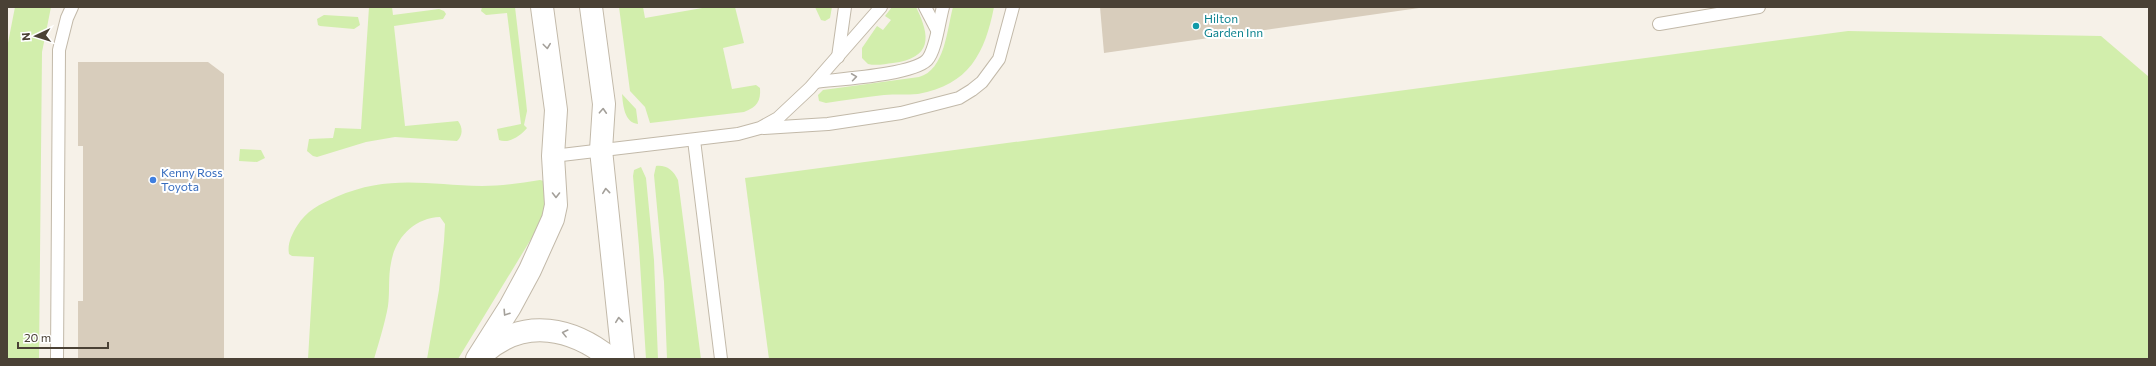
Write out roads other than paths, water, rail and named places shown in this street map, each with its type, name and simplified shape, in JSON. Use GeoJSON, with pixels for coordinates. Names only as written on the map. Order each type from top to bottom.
{"type":"FeatureCollection","features":[{"type":"Feature","properties":{"kind":"street"},"geometry":{"type":"LineString","coordinates":[[477,359],[510,307],[530,270],[553,219],[556,205],[557,191],[553,156],[556,110],[542,7]]}},
{"type":"Feature","properties":{"kind":"street"},"geometry":{"type":"LineString","coordinates":[[591,7],[604,104],[601,150],[623,359]]}},
{"type":"Feature","properties":{"kind":"street"},"geometry":{"type":"LineString","coordinates":[[477,359],[495,343],[515,334],[552,330],[573,335],[599,349],[611,359]]}},
{"type":"Feature","properties":{"kind":"lane"},"geometry":{"type":"LineString","coordinates":[[57,359],[59,50],[66,18],[72,7]]}},
{"type":"Feature","properties":{"kind":"lane"},"geometry":{"type":"LineString","coordinates":[[838,57],[846,7]]}},
{"type":"Feature","properties":{"kind":"lane"},"geometry":{"type":"LineString","coordinates":[[760,128],[778,118],[816,82],[881,7]]}},
{"type":"Feature","properties":{"kind":"lane"},"geometry":{"type":"LineString","coordinates":[[925,7],[937,30]]}},
{"type":"Feature","properties":{"kind":"lane"},"geometry":{"type":"LineString","coordinates":[[816,82],[912,68],[927,60],[932,52],[943,7]]}},
{"type":"Feature","properties":{"kind":"lane"},"geometry":{"type":"LineString","coordinates":[[553,156],[694,140],[738,134],[760,128],[828,124],[922,109],[959,98],[982,82],[999,59],[1012,7]]}},
{"type":"Feature","properties":{"kind":"lane"},"geometry":{"type":"LineString","coordinates":[[1659,24],[1759,7]]}},
{"type":"Feature","properties":{"kind":"lane"},"geometry":{"type":"LineString","coordinates":[[694,140],[722,359]]}},
{"type":"Feature","properties":{"kind":"place","name":"Hilton Garden Inn"},"geometry":{"type":"Point","coordinates":[1196,26]}},
{"type":"Feature","properties":{"kind":"place","name":"Kenny Ross Toyota"},"geometry":{"type":"Point","coordinates":[153,180]}}]}
